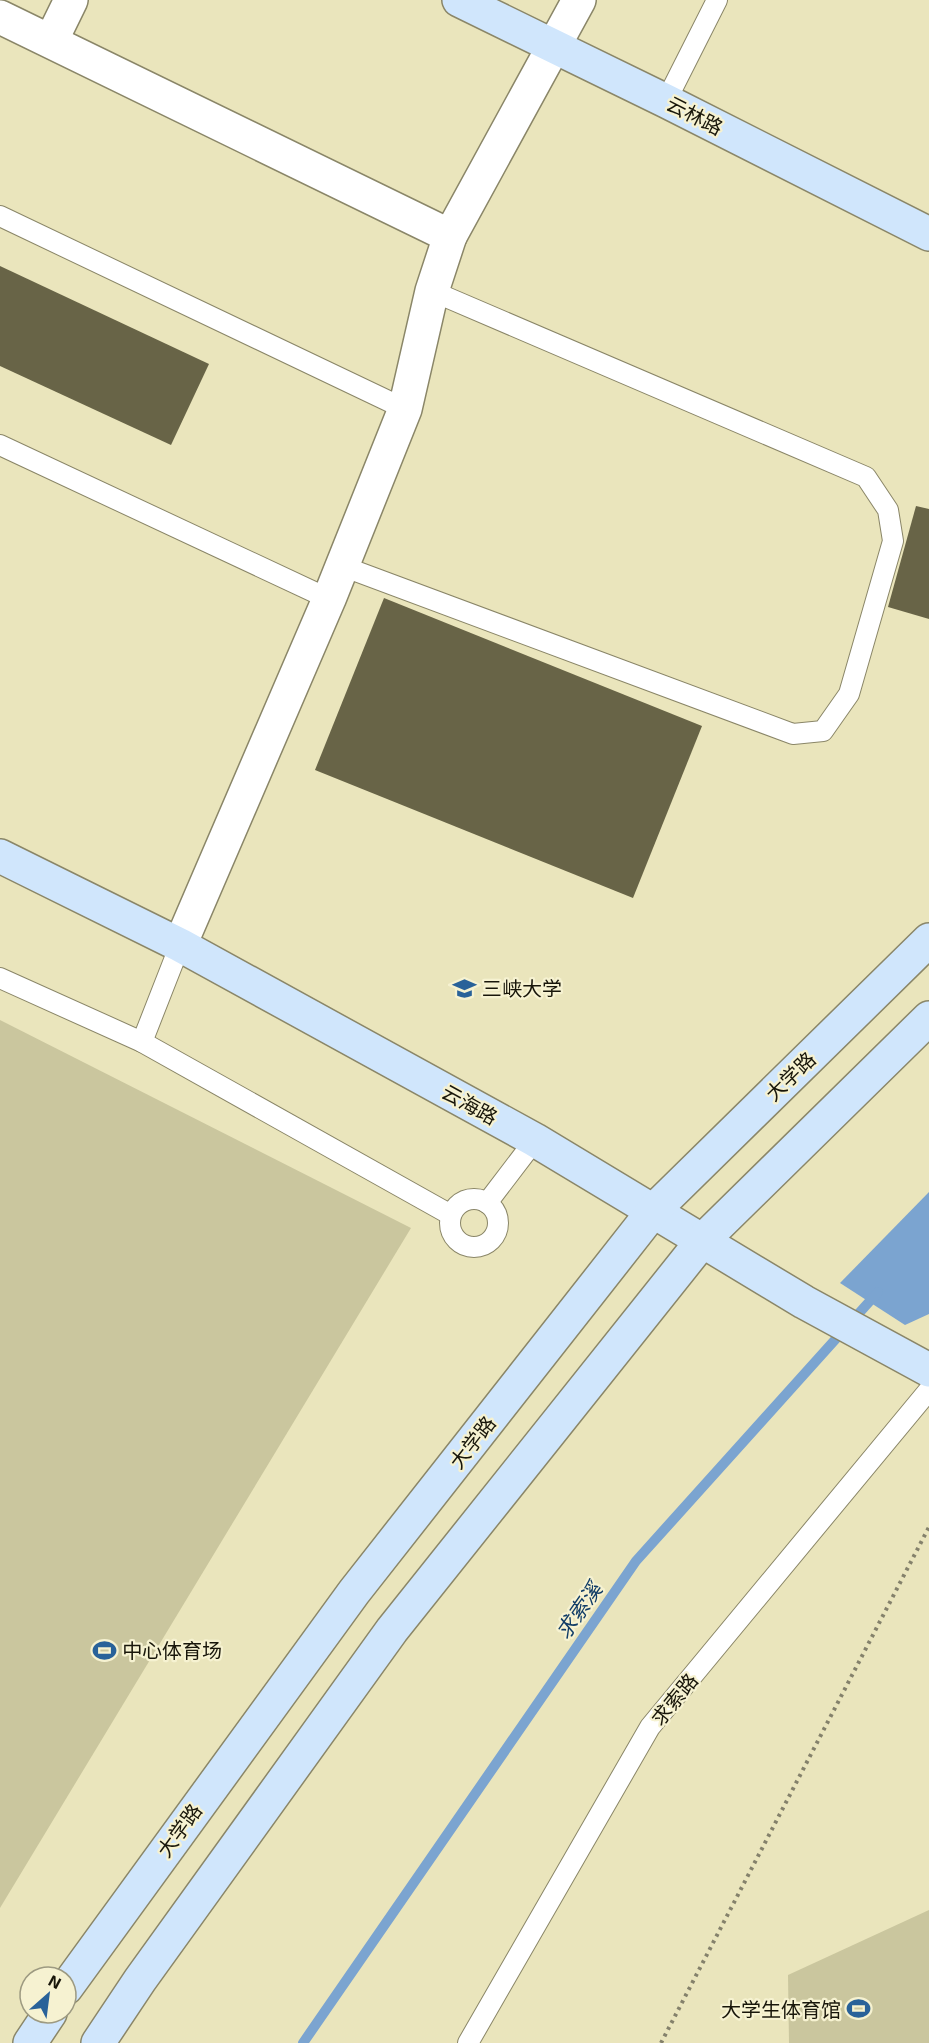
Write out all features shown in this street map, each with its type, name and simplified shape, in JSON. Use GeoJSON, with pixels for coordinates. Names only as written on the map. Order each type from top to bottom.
{"type":"FeatureCollection","features":[{"type":"Feature","properties":{"kind":"main road","name":"云林路"},"geometry":{"type":"LineString","coordinates":[[459,0],[666,101],[929,234]]}},
{"type":"Feature","properties":{"kind":"main road","name":"云海路"},"geometry":{"type":"LineString","coordinates":[[0,856],[180,945],[535,1140],[804,1302],[929,1370]]}},
{"type":"Feature","properties":{"kind":"main road","name":"大学路"},"geometry":{"type":"LineString","coordinates":[[78,1972],[354,1592],[654,1210],[929,940]]}},
{"type":"Feature","properties":{"kind":"main road"},"geometry":{"type":"LineString","coordinates":[[98,2043],[140,1980],[392,1630],[703,1240],[929,1018]]}},
{"type":"Feature","properties":{"kind":"main road"},"geometry":{"type":"LineString","coordinates":[[30,2043],[42,2025]]}},
{"type":"Feature","properties":{"kind":"street"},"geometry":{"type":"LineString","coordinates":[[51,41],[71,0]]}},
{"type":"Feature","properties":{"kind":"street"},"geometry":{"type":"LineString","coordinates":[[180,945],[329,599],[405,409],[432,291],[450,236],[579,0]]}},
{"type":"Feature","properties":{"kind":"street"},"geometry":{"type":"LineString","coordinates":[[0,17],[450,236]]}},
{"type":"Feature","properties":{"kind":"lane"},"geometry":{"type":"LineString","coordinates":[[666,101],[717,0]]}},
{"type":"Feature","properties":{"kind":"lane"},"geometry":{"type":"LineString","coordinates":[[0,216],[405,409]]}},
{"type":"Feature","properties":{"kind":"lane"},"geometry":{"type":"LineString","coordinates":[[342,566],[794,734],[823,731],[849,694],[893,541],[888,510],[866,477],[432,291]]}},
{"type":"Feature","properties":{"kind":"lane"},"geometry":{"type":"LineString","coordinates":[[0,444],[329,599]]}},
{"type":"Feature","properties":{"kind":"lane"},"geometry":{"type":"LineString","coordinates":[[142,1042],[180,945]]}},
{"type":"Feature","properties":{"kind":"lane"},"geometry":{"type":"LineString","coordinates":[[0,978],[142,1042],[451,1215]]}},
{"type":"Feature","properties":{"kind":"lane"},"geometry":{"type":"LineString","coordinates":[[487,1203],[535,1140]]}},
{"type":"Feature","properties":{"kind":"lane"},"geometry":{"type":"LineString","coordinates":[[472,1199],[487,1203],[497,1217],[495,1235],[482,1247],[464,1246],[451,1233],[451,1215],[459,1204],[472,1199]]}},
{"type":"Feature","properties":{"kind":"lane","name":"求索路"},"geometry":{"type":"LineString","coordinates":[[468,2043],[650,1727],[929,1390]]}},
{"type":"Feature","properties":{"kind":"path"},"geometry":{"type":"LineString","coordinates":[[661,2043],[929,1527]]}},
{"type":"Feature","properties":{"kind":"shaded area","name":"三峡大学"},"geometry":{"type":"Polygon","coordinates":[[[0,0],[929,0],[929,2043],[0,2043],[0,0]]]}},
{"type":"Feature","properties":{"kind":"shaded area"},"geometry":{"type":"Polygon","coordinates":[[[0,1020],[411,1228],[0,1908],[0,1020]]]}},
{"type":"Feature","properties":{"kind":"shaded area","name":"大学生体育馆"},"geometry":{"type":"Polygon","coordinates":[[[929,1910],[929,2043],[789,2043],[788,1975],[929,1910]]]}},
{"type":"Feature","properties":{"kind":"water"},"geometry":{"type":"Polygon","coordinates":[[[929,1192],[929,1314],[905,1325],[840,1283],[929,1192]]]}},
{"type":"Feature","properties":{"kind":"building"},"geometry":{"type":"Polygon","coordinates":[[[0,266],[209,364],[171,445],[0,366],[0,266]]]}},
{"type":"Feature","properties":{"kind":"building"},"geometry":{"type":"Polygon","coordinates":[[[916,506],[929,509],[929,619],[888,607],[916,506]]]}},
{"type":"Feature","properties":{"kind":"building"},"geometry":{"type":"Polygon","coordinates":[[[384,598],[702,726],[633,898],[315,770],[384,598]]]}},
{"type":"Feature","properties":{"kind":"waterway","name":"求索溪"},"geometry":{"type":"LineString","coordinates":[[303,2043],[636,1561],[878,1292]]}},
{"type":"Feature","properties":{"kind":"place","name":"三峡大学"},"geometry":{"type":"Point","coordinates":[464,988]}},
{"type":"Feature","properties":{"kind":"place","name":"中心体育场"},"geometry":{"type":"Point","coordinates":[104,1650]}},
{"type":"Feature","properties":{"kind":"place","name":"大学生体育馆"},"geometry":{"type":"Point","coordinates":[859,2009]}}]}
